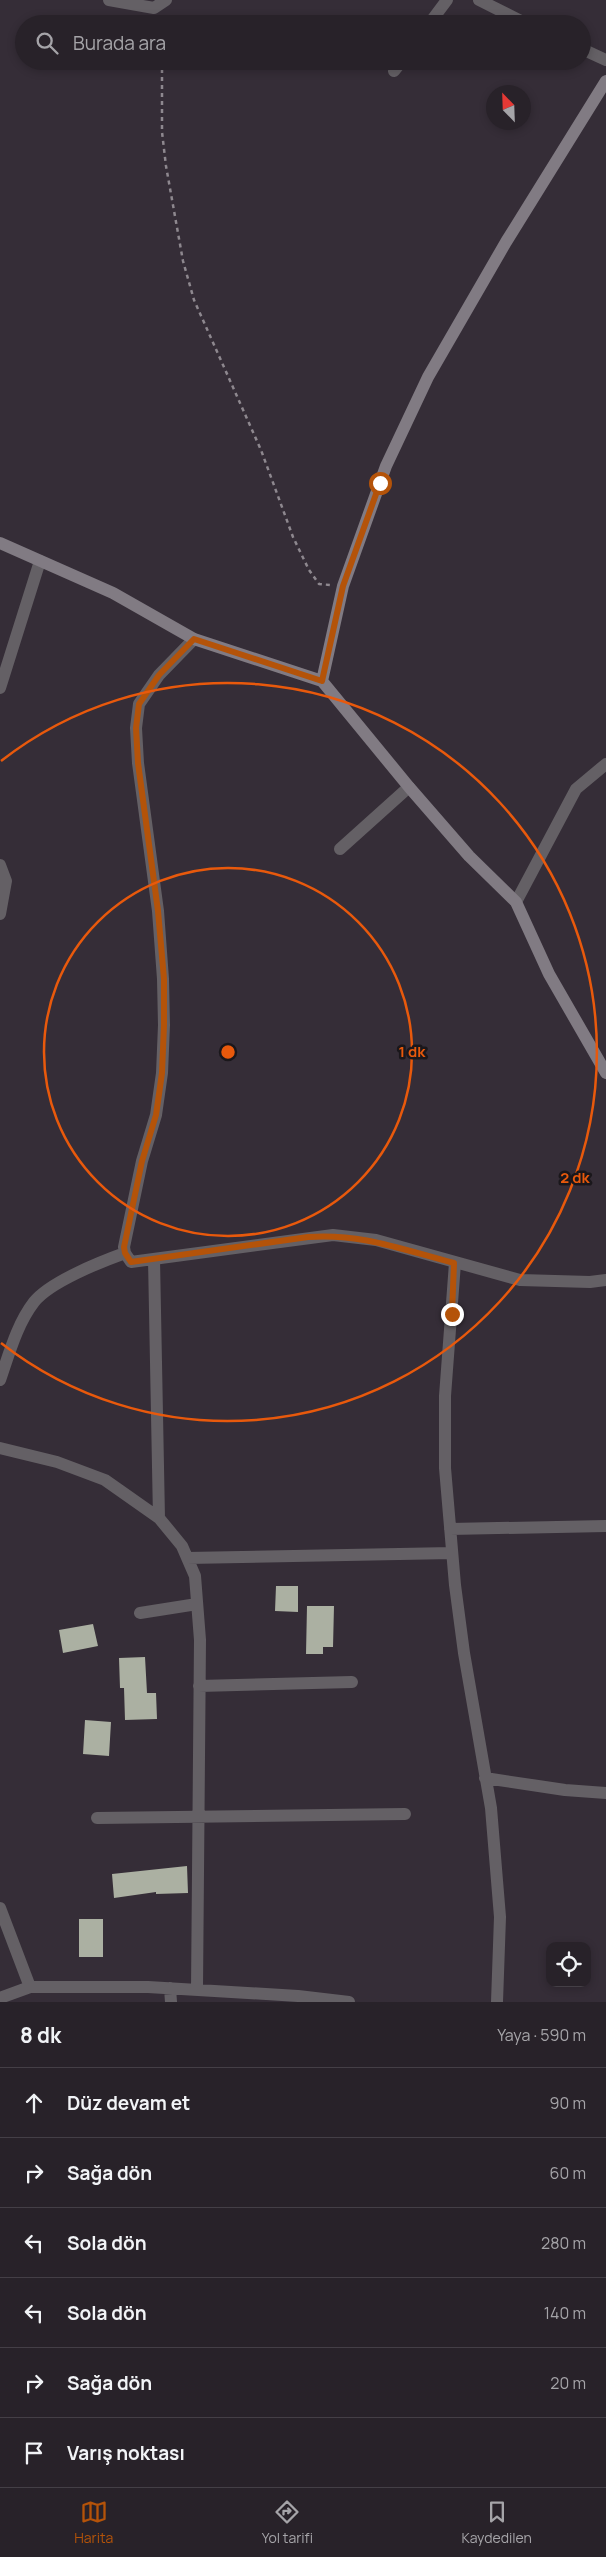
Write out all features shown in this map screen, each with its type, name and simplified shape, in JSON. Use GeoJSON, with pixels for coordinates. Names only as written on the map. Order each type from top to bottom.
{"type":"FeatureCollection","features":[{"type":"Feature","properties":{"kind":"street"},"geometry":{"type":"LineString","coordinates":[[109,0],[154,8],[166,0]]}},
{"type":"Feature","properties":{"kind":"street"},"geometry":{"type":"LineString","coordinates":[[436,15],[447,0]]}},
{"type":"Feature","properties":{"kind":"street"},"geometry":{"type":"LineString","coordinates":[[479,0],[509,15]]}},
{"type":"Feature","properties":{"kind":"street"},"geometry":{"type":"LineString","coordinates":[[591,53],[606,60]]}},
{"type":"Feature","properties":{"kind":"street"},"geometry":{"type":"LineString","coordinates":[[322,681],[343,586],[386,466],[428,377],[506,242],[606,81]]}},
{"type":"Feature","properties":{"kind":"street"},"geometry":{"type":"LineString","coordinates":[[0,544],[112,593],[194,639],[322,681],[409,787],[469,856],[516,902],[549,974],[606,1073]]}},
{"type":"Feature","properties":{"kind":"street"},"geometry":{"type":"LineString","coordinates":[[1,681],[40,561]]}},
{"type":"Feature","properties":{"kind":"street"},"geometry":{"type":"LineString","coordinates":[[194,639],[159,675],[139,704],[136,728],[138,763],[158,911],[164,979],[164,1025],[162,1073],[156,1115],[142,1161],[124,1247],[125,1253],[131,1262],[333,1235],[376,1240],[520,1280],[590,1282],[606,1280]]}},
{"type":"Feature","properties":{"kind":"street"},"geometry":{"type":"LineString","coordinates":[[516,902],[576,789],[606,764]]}},
{"type":"Feature","properties":{"kind":"street"},"geometry":{"type":"LineString","coordinates":[[340,849],[409,787]]}},
{"type":"Feature","properties":{"kind":"street"},"geometry":{"type":"LineString","coordinates":[[0,864],[6,881],[0,914]]}},
{"type":"Feature","properties":{"kind":"street"},"geometry":{"type":"LineString","coordinates":[[0,1380],[17,1333],[34,1301],[91,1265],[125,1253]]}},
{"type":"Feature","properties":{"kind":"street"},"geometry":{"type":"LineString","coordinates":[[154,1259],[159,1518]]}},
{"type":"Feature","properties":{"kind":"street"},"geometry":{"type":"LineString","coordinates":[[454,1263],[445,1396],[444,1468],[452,1553],[466,1662],[491,1808],[500,1917],[497,2002]]}},
{"type":"Feature","properties":{"kind":"street"},"geometry":{"type":"LineString","coordinates":[[0,1448],[57,1462],[105,1480],[159,1518],[182,1546],[195,1576],[199,1686],[197,1989]]}},
{"type":"Feature","properties":{"kind":"street"},"geometry":{"type":"LineString","coordinates":[[450,1529],[606,1526]]}},
{"type":"Feature","properties":{"kind":"street"},"geometry":{"type":"LineString","coordinates":[[187,1558],[452,1553]]}},
{"type":"Feature","properties":{"kind":"street"},"geometry":{"type":"LineString","coordinates":[[140,1613],[197,1604]]}},
{"type":"Feature","properties":{"kind":"street"},"geometry":{"type":"LineString","coordinates":[[199,1686],[352,1682]]}},
{"type":"Feature","properties":{"kind":"street"},"geometry":{"type":"LineString","coordinates":[[485,1778],[565,1790],[606,1792]]}},
{"type":"Feature","properties":{"kind":"street"},"geometry":{"type":"LineString","coordinates":[[97,1818],[405,1814]]}},
{"type":"Feature","properties":{"kind":"street"},"geometry":{"type":"LineString","coordinates":[[0,1908],[30,1987]]}},
{"type":"Feature","properties":{"kind":"street"},"geometry":{"type":"LineString","coordinates":[[0,1998],[30,1987],[170,1988],[349,2002]]}},
{"type":"Feature","properties":{"kind":"street"},"geometry":{"type":"LineString","coordinates":[[170,1988],[171,2002]]}},
{"type":"Feature","properties":{"kind":"path"},"geometry":{"type":"LineString","coordinates":[[162,70],[162,132],[165,157],[184,261],[194,300],[261,450],[293,537],[309,570],[319,584],[343,586]]}},
{"type":"Feature","properties":{"kind":"building"},"geometry":{"type":"Polygon","coordinates":[[[276,1586],[298,1586],[298,1612],[275,1611],[276,1586]]]}},
{"type":"Feature","properties":{"kind":"building"},"geometry":{"type":"Polygon","coordinates":[[[307,1606],[334,1606],[333,1647],[323,1647],[323,1654],[306,1654],[307,1606]]]}},
{"type":"Feature","properties":{"kind":"building"},"geometry":{"type":"Polygon","coordinates":[[[93,1624],[98,1646],[63,1653],[59,1630],[93,1624]]]}},
{"type":"Feature","properties":{"kind":"building"},"geometry":{"type":"Polygon","coordinates":[[[145,1657],[147,1693],[156,1693],[157,1719],[125,1720],[124,1688],[120,1688],[119,1658],[145,1657]]]}},
{"type":"Feature","properties":{"kind":"building"},"geometry":{"type":"Polygon","coordinates":[[[85,1720],[111,1722],[109,1756],[83,1754],[85,1720]]]}},
{"type":"Feature","properties":{"kind":"building"},"geometry":{"type":"Polygon","coordinates":[[[187,1866],[188,1893],[156,1894],[156,1892],[114,1898],[112,1874],[187,1866]]]}},
{"type":"Feature","properties":{"kind":"building"},"geometry":{"type":"Polygon","coordinates":[[[79,1919],[103,1919],[103,1957],[79,1957],[79,1919]]]}},
{"type":"Feature","properties":{"kind":"route"},"geometry":{"type":"LineString","coordinates":[[380,483],[343,586],[322,681],[194,639],[159,675],[139,704],[136,728],[138,763],[158,911],[164,979],[164,1025],[162,1073],[156,1115],[142,1161],[124,1247],[125,1253],[131,1262],[308,1237],[333,1235],[376,1240],[454,1263],[452,1314]]}}]}
